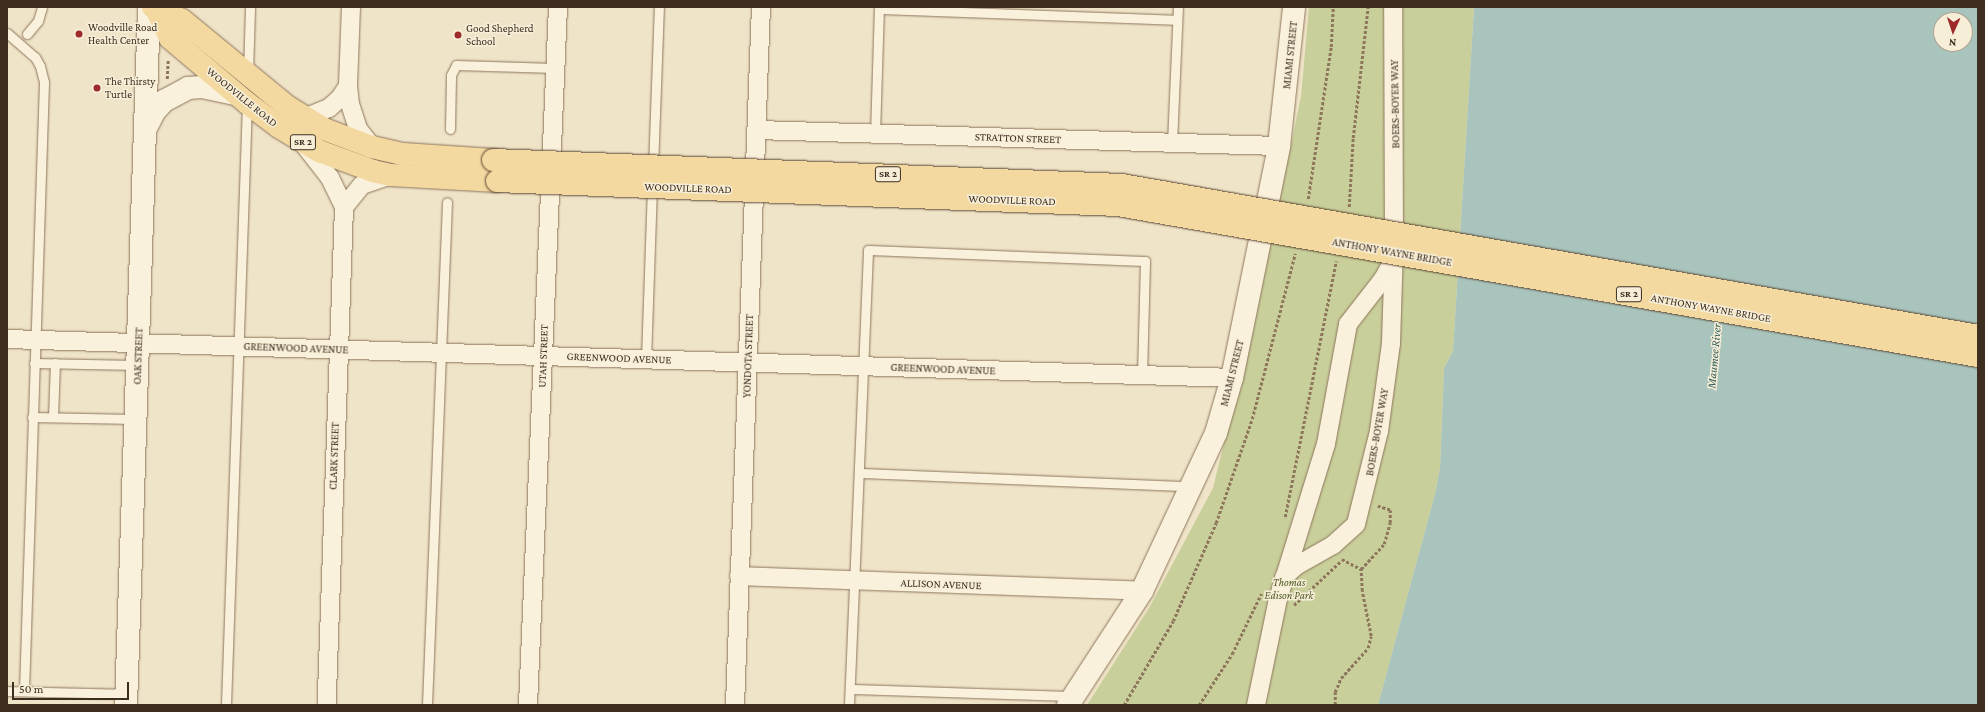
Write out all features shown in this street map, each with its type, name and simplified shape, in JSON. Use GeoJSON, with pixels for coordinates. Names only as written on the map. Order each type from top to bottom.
{"type":"FeatureCollection","features":[{"type":"Feature","properties":{"kind":"main road","name":"MIAMI STREET"},"geometry":{"type":"LineString","coordinates":[[1072,700],[1142,591],[1193,487],[1216,433],[1232,378],[1279,146],[1294,7]]}},
{"type":"Feature","properties":{"kind":"main road","name":"WOODVILLE ROAD"},"geometry":{"type":"LineString","coordinates":[[153,8],[182,20],[304,118],[372,147],[495,170]]}},
{"type":"Feature","properties":{"kind":"main road","name":"WOODVILLE ROAD"},"geometry":{"type":"LineString","coordinates":[[153,8],[170,38],[241,98],[300,140],[345,162],[391,175],[495,170],[1090,203],[1280,222]]}},
{"type":"Feature","properties":{"kind":"main road","name":"OAK STREET"},"geometry":{"type":"LineString","coordinates":[[127,699],[145,130],[153,8]]}},
{"type":"Feature","properties":{"kind":"main road"},"geometry":{"type":"LineString","coordinates":[[145,130],[154,112],[164,101],[188,88],[202,87],[241,98]]}},
{"type":"Feature","properties":{"kind":"main road","name":"ANTHONY WAYNE BRIDGE"},"geometry":{"type":"LineString","coordinates":[[1280,222],[1978,336]]}},
{"type":"Feature","properties":{"kind":"main road","name":"ANTHONY WAYNE BRIDGE"},"geometry":{"type":"LineString","coordinates":[[1280,222],[1978,356]]}},
{"type":"Feature","properties":{"kind":"street"},"geometry":{"type":"LineString","coordinates":[[351,7],[348,86],[353,118],[372,147]]}},
{"type":"Feature","properties":{"kind":"street","name":"UTAH STREET"},"geometry":{"type":"LineString","coordinates":[[528,705],[558,7]]}},
{"type":"Feature","properties":{"kind":"street","name":"YONDOTA STREET"},"geometry":{"type":"LineString","coordinates":[[735,705],[761,7]]}},
{"type":"Feature","properties":{"kind":"street","name":"BOERS-BOYER WAY"},"geometry":{"type":"LineString","coordinates":[[1284,577],[1296,566],[1345,536],[1356,524],[1371,468],[1386,384],[1391,343],[1394,248],[1393,7]]}},
{"type":"Feature","properties":{"kind":"street"},"geometry":{"type":"LineString","coordinates":[[304,118],[329,108],[340,98],[348,86]]}},
{"type":"Feature","properties":{"kind":"street","name":"STRATTON STREET"},"geometry":{"type":"LineString","coordinates":[[756,130],[1279,146]]}},
{"type":"Feature","properties":{"kind":"street","name":"CLARK STREET"},"geometry":{"type":"LineString","coordinates":[[300,140],[330,178],[344,207],[337,349],[327,705]]}},
{"type":"Feature","properties":{"kind":"street"},"geometry":{"type":"LineString","coordinates":[[344,207],[362,185],[391,175]]}},
{"type":"Feature","properties":{"kind":"street","name":"BOERS-BOYER WAY"},"geometry":{"type":"LineString","coordinates":[[1256,705],[1284,577],[1326,444],[1348,324],[1383,279],[1392,264],[1394,248]]}},
{"type":"Feature","properties":{"kind":"street","name":"GREENWOOD AVENUE"},"geometry":{"type":"LineString","coordinates":[[7,339],[1232,378]]}},
{"type":"Feature","properties":{"kind":"street","name":"ALLISON AVENUE"},"geometry":{"type":"LineString","coordinates":[[739,576],[1142,591]]}},
{"type":"Feature","properties":{"kind":"lane"},"geometry":{"type":"LineString","coordinates":[[27,34],[38,21],[41,7]]}},
{"type":"Feature","properties":{"kind":"lane"},"geometry":{"type":"LineString","coordinates":[[248,73],[250,7]]}},
{"type":"Feature","properties":{"kind":"lane"},"geometry":{"type":"LineString","coordinates":[[646,359],[659,7]]}},
{"type":"Feature","properties":{"kind":"lane"},"geometry":{"type":"LineString","coordinates":[[1172,143],[1178,7]]}},
{"type":"Feature","properties":{"kind":"lane"},"geometry":{"type":"LineString","coordinates":[[875,134],[879,8],[1177,20]]}},
{"type":"Feature","properties":{"kind":"lane"},"geometry":{"type":"LineString","coordinates":[[7,33],[35,57],[40,66],[44,82],[34,340],[24,691]]}},
{"type":"Feature","properties":{"kind":"lane"},"geometry":{"type":"LineString","coordinates":[[450,129],[451,75],[456,65],[555,68]]}},
{"type":"Feature","properties":{"kind":"lane"},"geometry":{"type":"LineString","coordinates":[[226,705],[238,346],[241,98]]}},
{"type":"Feature","properties":{"kind":"lane"},"geometry":{"type":"LineString","coordinates":[[427,705],[447,202]]}},
{"type":"Feature","properties":{"kind":"lane"},"geometry":{"type":"LineString","coordinates":[[850,705],[868,250],[1145,261],[1142,375]]}},
{"type":"Feature","properties":{"kind":"lane"},"geometry":{"type":"LineString","coordinates":[[34,363],[137,365]]}},
{"type":"Feature","properties":{"kind":"lane"},"geometry":{"type":"LineString","coordinates":[[54,417],[55,364]]}},
{"type":"Feature","properties":{"kind":"lane"},"geometry":{"type":"LineString","coordinates":[[32,417],[135,419]]}},
{"type":"Feature","properties":{"kind":"lane"},"geometry":{"type":"LineString","coordinates":[[860,473],[1193,487]]}},
{"type":"Feature","properties":{"kind":"lane"},"geometry":{"type":"LineString","coordinates":[[850,690],[1072,700]]}},
{"type":"Feature","properties":{"kind":"lane"},"geometry":{"type":"LineString","coordinates":[[7,691],[127,699]]}},
{"type":"Feature","properties":{"kind":"path"},"geometry":{"type":"LineString","coordinates":[[1348,213],[1352,183],[1353,138],[1368,7]]}},
{"type":"Feature","properties":{"kind":"path"},"geometry":{"type":"LineString","coordinates":[[167,84],[168,57]]}},
{"type":"Feature","properties":{"kind":"path"},"geometry":{"type":"LineString","coordinates":[[1283,522],[1338,254]]}},
{"type":"Feature","properties":{"kind":"path"},"geometry":{"type":"LineString","coordinates":[[1335,705],[1335,692],[1341,678],[1368,648],[1371,636],[1362,591],[1361,569],[1384,544],[1390,523],[1390,510],[1373,505]]}},
{"type":"Feature","properties":{"kind":"path"},"geometry":{"type":"LineString","coordinates":[[1287,604],[1293,607],[1342,559],[1361,569]]}},
{"type":"Feature","properties":{"kind":"path"},"geometry":{"type":"LineString","coordinates":[[1199,705],[1232,654],[1263,590]]}},
{"type":"Feature","properties":{"kind":"green space","name":"Thomas Edison Park"},"geometry":{"type":"Polygon","coordinates":[[[1309,7],[1474,7],[1453,351],[1444,368],[1440,468],[1435,494],[1378,705],[1087,705],[1149,608],[1213,488],[1258,305],[1301,96],[1309,7]]]}},
{"type":"Feature","properties":{"kind":"water","name":"Maumee River"},"geometry":{"type":"Polygon","coordinates":[[[1474,7],[1978,7],[1978,705],[1378,705],[1435,494],[1440,468],[1444,368],[1453,351],[1474,7]]]}},
{"type":"Feature","properties":{"kind":"place","name":"Woodville Road Health Center"},"geometry":{"type":"Point","coordinates":[79,34]}},
{"type":"Feature","properties":{"kind":"place","name":"Good Shepherd School"},"geometry":{"type":"Point","coordinates":[458,35]}},
{"type":"Feature","properties":{"kind":"place","name":"The Thirsty Turtle"},"geometry":{"type":"Point","coordinates":[97,88]}}]}
